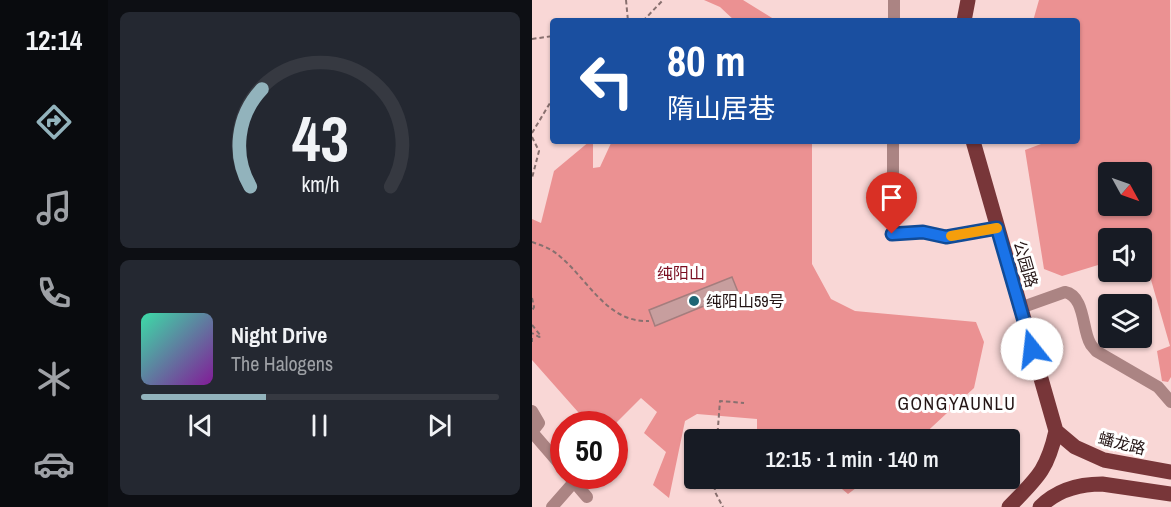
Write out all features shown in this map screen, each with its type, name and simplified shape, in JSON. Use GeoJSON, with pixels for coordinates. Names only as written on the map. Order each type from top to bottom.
{"type":"FeatureCollection","features":[{"type":"Feature","properties":{"kind":"main road"},"geometry":{"type":"LineString","coordinates":[[965,18],[968,0]]}},
{"type":"Feature","properties":{"kind":"main road","name":"公园路"},"geometry":{"type":"LineString","coordinates":[[974,144],[1056,430]]}},
{"type":"Feature","properties":{"kind":"main road"},"geometry":{"type":"LineString","coordinates":[[1051,454],[1056,430]]}},
{"type":"Feature","properties":{"kind":"main road","name":"蟠龙路"},"geometry":{"type":"LineString","coordinates":[[1056,430],[1075,447],[1104,460],[1171,472]]}},
{"type":"Feature","properties":{"kind":"main road"},"geometry":{"type":"LineString","coordinates":[[1009,507],[1035,480],[1057,446],[1062,444],[1075,447]]}},
{"type":"Feature","properties":{"kind":"main road"},"geometry":{"type":"LineString","coordinates":[[1102,483],[1109,471],[1104,460]]}},
{"type":"Feature","properties":{"kind":"main road"},"geometry":{"type":"LineString","coordinates":[[1035,480],[1035,490],[1044,503],[1072,488],[1102,483],[1171,494]]}},
{"type":"Feature","properties":{"kind":"street"},"geometry":{"type":"LineString","coordinates":[[894,0],[894,18]]}},
{"type":"Feature","properties":{"kind":"street"},"geometry":{"type":"LineString","coordinates":[[893,144],[893,229],[946,237],[997,228]]}},
{"type":"Feature","properties":{"kind":"street"},"geometry":{"type":"LineString","coordinates":[[1020,308],[1065,292],[1071,293],[1076,299],[1090,343],[1096,351],[1158,387],[1171,402]]}},
{"type":"Feature","properties":{"kind":"street"},"geometry":{"type":"LineString","coordinates":[[532,411],[539,423],[532,432],[550,453]]}},
{"type":"Feature","properties":{"kind":"street"},"geometry":{"type":"LineString","coordinates":[[552,507],[564,489]]}},
{"type":"Feature","properties":{"kind":"street"},"geometry":{"type":"LineString","coordinates":[[580,489],[587,497]]}},
{"type":"Feature","properties":{"kind":"path"},"geometry":{"type":"LineString","coordinates":[[626,0],[628,18]]}},
{"type":"Feature","properties":{"kind":"path"},"geometry":{"type":"LineString","coordinates":[[646,18],[663,0]]}},
{"type":"Feature","properties":{"kind":"path"},"geometry":{"type":"LineString","coordinates":[[532,39],[550,36]]}},
{"type":"Feature","properties":{"kind":"path"},"geometry":{"type":"LineString","coordinates":[[532,178],[539,151],[532,135],[550,103]]}},
{"type":"Feature","properties":{"kind":"path"},"geometry":{"type":"LineString","coordinates":[[532,242],[560,256],[613,310],[625,318],[638,322],[649,321]]}},
{"type":"Feature","properties":{"kind":"path"},"geometry":{"type":"LineString","coordinates":[[532,298],[534,307],[532,311]]}},
{"type":"Feature","properties":{"kind":"path"},"geometry":{"type":"LineString","coordinates":[[532,325],[540,337],[532,333]]}},
{"type":"Feature","properties":{"kind":"path"},"geometry":{"type":"LineString","coordinates":[[718,429],[720,401],[744,403]]}},
{"type":"Feature","properties":{"kind":"path"},"geometry":{"type":"LineString","coordinates":[[715,489],[723,507]]}},
{"type":"Feature","properties":{"kind":"green space"},"geometry":{"type":"Polygon","coordinates":[[[704,0],[743,0],[772,18],[732,18],[720,7],[704,0]]]}},
{"type":"Feature","properties":{"kind":"green space"},"geometry":{"type":"Polygon","coordinates":[[[1039,0],[1170,0],[1171,377],[1168,382],[1162,381],[1157,351],[1170,346],[1152,282],[1152,228],[1098,228],[1098,265],[1062,276],[1044,269],[1025,150],[1041,144],[1080,144],[1080,18],[1034,18],[1039,0]]]}},
{"type":"Feature","properties":{"kind":"green space","name":"纯阳山"},"geometry":{"type":"Polygon","coordinates":[[[586,144],[593,144],[593,168],[600,167],[611,144],[812,144],[812,264],[831,299],[855,311],[976,322],[984,342],[974,388],[930,429],[757,429],[757,419],[697,414],[685,421],[669,498],[653,485],[666,452],[644,433],[657,412],[641,398],[628,411],[577,411],[532,360],[532,219],[541,223],[554,171],[586,144]]]}},
{"type":"Feature","properties":{"kind":"green space"},"geometry":{"type":"Polygon","coordinates":[[[842,489],[855,489],[848,494],[842,489]]]}},
{"type":"Feature","properties":{"kind":"building","name":"纯阳山59号"},"geometry":{"type":"Polygon","coordinates":[[[732,277],[738,292],[655,326],[649,310],[732,277]]]}},
{"type":"Feature","properties":{"kind":"slow traffic"},"geometry":{"type":"LineString","coordinates":[[951,236],[997,228]]}},
{"type":"Feature","properties":{"kind":"place","name":"纯阳山59号"},"geometry":{"type":"Point","coordinates":[694,301]}},
{"type":"Feature","properties":{"kind":"district","name":"GONGYAUNLU"},"geometry":{"type":"Point","coordinates":[957,404]}},
{"type":"Feature","properties":{"kind":"route"},"geometry":{"type":"LineString","coordinates":[[892,234],[923,232],[946,237],[997,228],[1032,349]]}}]}
